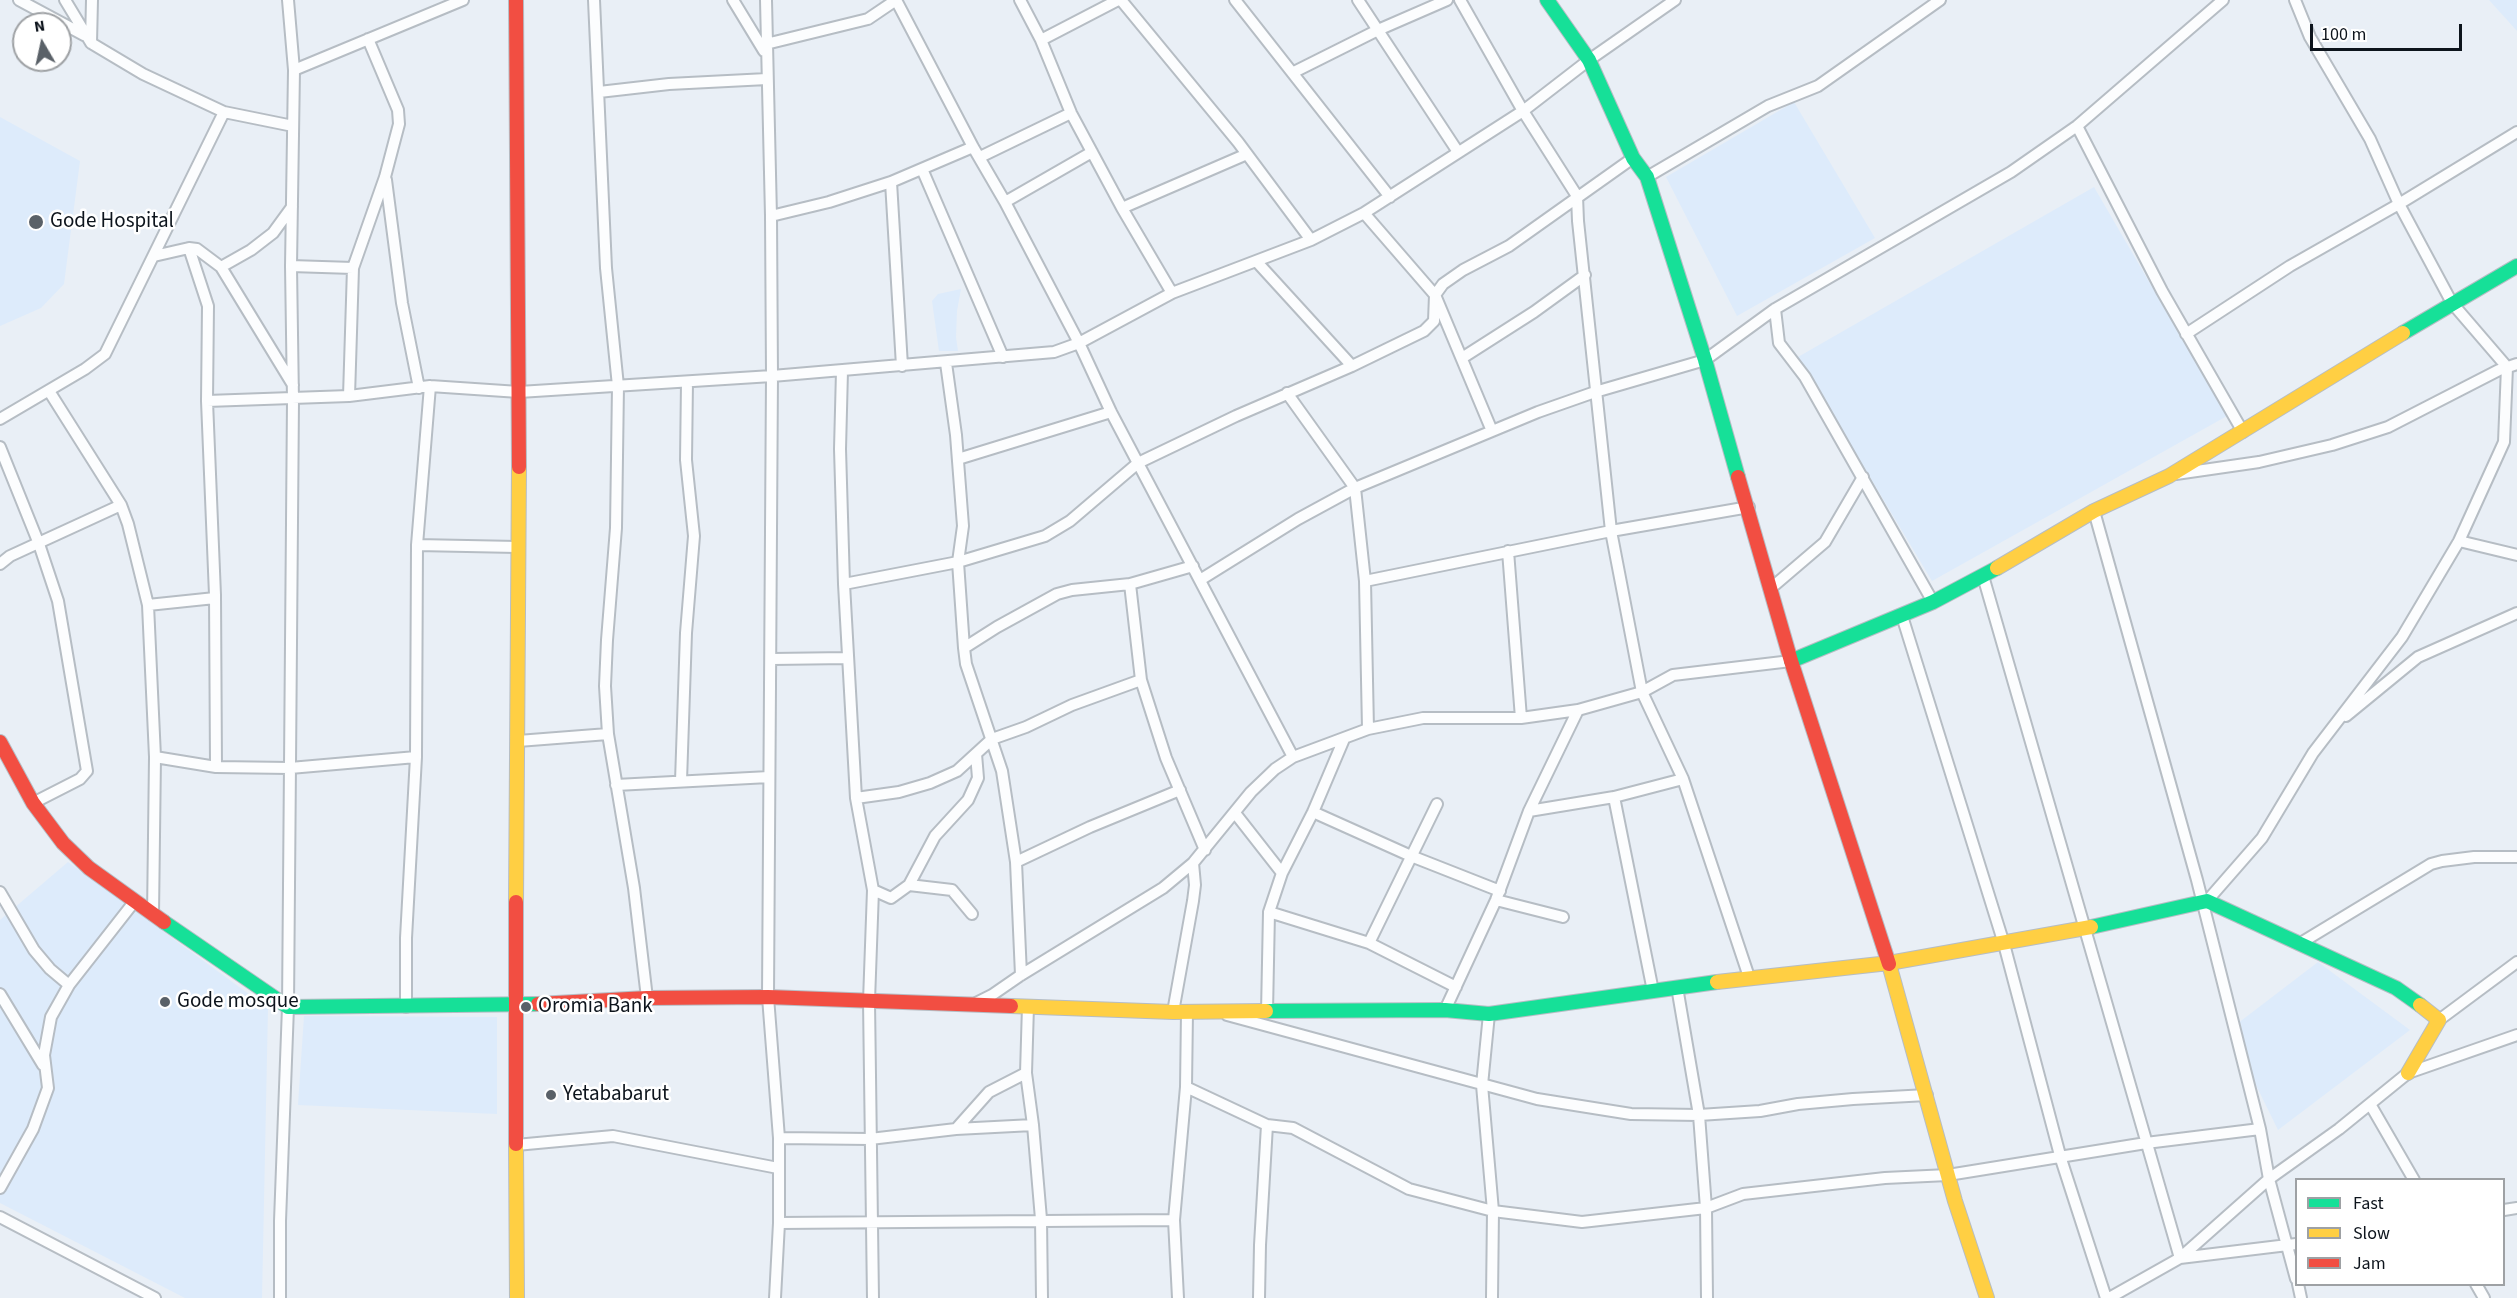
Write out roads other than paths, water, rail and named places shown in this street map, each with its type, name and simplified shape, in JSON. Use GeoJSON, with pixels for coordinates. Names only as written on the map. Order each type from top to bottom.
{"type":"FeatureCollection","features":[{"type":"Feature","properties":{"kind":"street"},"geometry":{"type":"LineString","coordinates":[[19,0],[142,74],[224,112],[293,126]]}},
{"type":"Feature","properties":{"kind":"street"},"geometry":{"type":"LineString","coordinates":[[65,0],[87,39]]}},
{"type":"Feature","properties":{"kind":"street"},"geometry":{"type":"LineString","coordinates":[[87,39],[92,0]]}},
{"type":"Feature","properties":{"kind":"street"},"geometry":{"type":"LineString","coordinates":[[280,1298],[280,1221],[288,1007],[293,400],[291,266],[294,70],[288,0]]}},
{"type":"Feature","properties":{"kind":"street"},"geometry":{"type":"LineString","coordinates":[[294,70],[463,0]]}},
{"type":"Feature","properties":{"kind":"street"},"geometry":{"type":"LineString","coordinates":[[516,0],[519,392],[515,1005],[517,1298]]}},
{"type":"Feature","properties":{"kind":"street"},"geometry":{"type":"LineString","coordinates":[[594,0],[606,268],[618,386],[616,528],[606,652],[608,734],[634,888],[647,998]]}},
{"type":"Feature","properties":{"kind":"street"},"geometry":{"type":"LineString","coordinates":[[733,0],[766,49]]}},
{"type":"Feature","properties":{"kind":"street"},"geometry":{"type":"LineString","coordinates":[[766,0],[772,376],[768,998],[779,1138],[779,1223],[775,1298]]}},
{"type":"Feature","properties":{"kind":"street"},"geometry":{"type":"LineString","coordinates":[[766,49],[868,19],[896,0],[1079,343],[1138,463],[1293,757]]}},
{"type":"Feature","properties":{"kind":"street"},"geometry":{"type":"LineString","coordinates":[[1020,0],[1041,40],[1071,113],[1122,208],[1172,293]]}},
{"type":"Feature","properties":{"kind":"street"},"geometry":{"type":"LineString","coordinates":[[1041,40],[1119,0],[1247,154],[1311,240]]}},
{"type":"Feature","properties":{"kind":"street"},"geometry":{"type":"LineString","coordinates":[[1236,0],[1390,197]]}},
{"type":"Feature","properties":{"kind":"street"},"geometry":{"type":"LineString","coordinates":[[1358,0],[1458,152]]}},
{"type":"Feature","properties":{"kind":"street"},"geometry":{"type":"LineString","coordinates":[[1294,72],[1378,30],[1447,0]]}},
{"type":"Feature","properties":{"kind":"street"},"geometry":{"type":"LineString","coordinates":[[1460,0],[1523,111],[1577,196],[1595,392],[1611,531],[1642,692],[1683,779],[1749,977]]}},
{"type":"Feature","properties":{"kind":"street"},"geometry":{"type":"LineString","coordinates":[[1548,0],[1588,60],[1633,158],[1647,177],[1749,507],[1791,662],[1890,963],[1928,1095],[1948,1176],[1987,1298]]}},
{"type":"Feature","properties":{"kind":"street"},"geometry":{"type":"LineString","coordinates":[[207,401],[293,400],[424,387],[519,392],[842,371],[1054,352],[1079,343],[1172,293],[1311,240],[1364,213],[1523,111],[1588,60],[1675,0]]}},
{"type":"Feature","properties":{"kind":"street"},"geometry":{"type":"LineString","coordinates":[[1647,177],[1768,106],[1818,86],[1940,0]]}},
{"type":"Feature","properties":{"kind":"street"},"geometry":{"type":"LineString","coordinates":[[1200,580],[1270,536],[1355,488],[1492,431],[1595,392],[1705,360],[1775,309],[2011,172],[2077,126],[2223,0]]}},
{"type":"Feature","properties":{"kind":"street"},"geometry":{"type":"LineString","coordinates":[[0,742],[33,803],[63,843],[89,868],[134,902],[288,1007],[515,1005],[647,998],[768,998],[1180,1012],[1445,1010],[1489,1014],[1749,977],[1890,963],[2084,929],[2204,902],[2262,838],[2313,753],[2402,637],[2459,541],[2504,442],[2512,365],[2452,303],[2399,204],[2370,139],[2310,37],[2295,0]]}},
{"type":"Feature","properties":{"kind":"street"},"geometry":{"type":"LineString","coordinates":[[349,396],[353,268],[386,177],[399,124],[399,110],[368,39]]}},
{"type":"Feature","properties":{"kind":"street"},"geometry":{"type":"LineString","coordinates":[[599,92],[669,84],[767,79]]}},
{"type":"Feature","properties":{"kind":"street"},"geometry":{"type":"LineString","coordinates":[[0,419],[49,391],[105,354],[224,112]]}},
{"type":"Feature","properties":{"kind":"street"},"geometry":{"type":"LineString","coordinates":[[980,158],[1071,113]]}},
{"type":"Feature","properties":{"kind":"street"},"geometry":{"type":"LineString","coordinates":[[2077,126],[2186,334],[2243,432]]}},
{"type":"Feature","properties":{"kind":"street"},"geometry":{"type":"LineString","coordinates":[[2186,334],[2290,267],[2517,132]]}},
{"type":"Feature","properties":{"kind":"street"},"geometry":{"type":"LineString","coordinates":[[771,216],[891,182],[973,147]]}},
{"type":"Feature","properties":{"kind":"street"},"geometry":{"type":"LineString","coordinates":[[1005,202],[1092,152]]}},
{"type":"Feature","properties":{"kind":"street"},"geometry":{"type":"LineString","coordinates":[[1122,208],[1247,154]]}},
{"type":"Feature","properties":{"kind":"street"},"geometry":{"type":"LineString","coordinates":[[844,584],[958,562],[1045,536],[1070,521],[1138,463],[1287,393],[1352,366],[1431,326],[1434,321],[1435,295],[1451,277],[1509,246],[1633,158]]}},
{"type":"Feature","properties":{"kind":"street"},"geometry":{"type":"LineString","coordinates":[[922,169],[1003,357]]}},
{"type":"Feature","properties":{"kind":"street"},"geometry":{"type":"LineString","coordinates":[[386,177],[402,303],[424,387],[417,545],[416,757],[406,938],[406,1007]]}},
{"type":"Feature","properties":{"kind":"street"},"geometry":{"type":"LineString","coordinates":[[891,182],[902,366]]}},
{"type":"Feature","properties":{"kind":"street"},"geometry":{"type":"LineString","coordinates":[[221,267],[251,250],[273,233],[292,207]]}},
{"type":"Feature","properties":{"kind":"street"},"geometry":{"type":"LineString","coordinates":[[1364,213],[1435,295],[1492,431]]}},
{"type":"Feature","properties":{"kind":"street"},"geometry":{"type":"LineString","coordinates":[[154,256],[189,248],[201,250],[221,267],[293,386]]}},
{"type":"Feature","properties":{"kind":"street"},"geometry":{"type":"LineString","coordinates":[[189,248],[208,306],[207,401],[215,598],[216,766]]}},
{"type":"Feature","properties":{"kind":"street"},"geometry":{"type":"LineString","coordinates":[[1257,262],[1352,366]]}},
{"type":"Feature","properties":{"kind":"street"},"geometry":{"type":"LineString","coordinates":[[291,266],[353,268]]}},
{"type":"Feature","properties":{"kind":"street"},"geometry":{"type":"LineString","coordinates":[[970,1005],[992,995],[1163,888],[1205,850],[1251,792],[1275,769],[1293,757],[1368,729],[1423,718],[1521,718],[1578,710],[1642,692],[1659,681],[1681,673],[1791,662],[1933,602],[1983,576],[2094,511],[2169,476],[2452,303],[2517,266]]}},
{"type":"Feature","properties":{"kind":"street"},"geometry":{"type":"LineString","coordinates":[[1462,358],[1534,312],[1585,274]]}},
{"type":"Feature","properties":{"kind":"street"},"geometry":{"type":"LineString","coordinates":[[1775,309],[1779,343],[1805,377],[1933,602]]}},
{"type":"Feature","properties":{"kind":"street"},"geometry":{"type":"LineString","coordinates":[[946,363],[958,459],[963,526],[958,562],[964,648],[966,664],[1002,771],[1016,862],[1021,975]]}},
{"type":"Feature","properties":{"kind":"street"},"geometry":{"type":"LineString","coordinates":[[2169,476],[2259,462],[2343,442],[2388,427],[2512,365]]}},
{"type":"Feature","properties":{"kind":"street"},"geometry":{"type":"LineString","coordinates":[[842,371],[840,449],[844,584],[856,798],[873,890],[869,1001],[870,1139],[874,1221],[873,1298]]}},
{"type":"Feature","properties":{"kind":"street"},"geometry":{"type":"LineString","coordinates":[[681,780],[686,633],[694,536],[686,460],[687,382]]}},
{"type":"Feature","properties":{"kind":"street"},"geometry":{"type":"LineString","coordinates":[[49,391],[121,505],[128,524],[148,605],[155,757],[153,915]]}},
{"type":"Feature","properties":{"kind":"street"},"geometry":{"type":"LineString","coordinates":[[1287,393],[1355,488],[1365,581],[1368,729]]}},
{"type":"Feature","properties":{"kind":"street"},"geometry":{"type":"LineString","coordinates":[[958,459],[1112,412]]}},
{"type":"Feature","properties":{"kind":"street"},"geometry":{"type":"LineString","coordinates":[[0,447],[39,544],[58,601],[87,771],[80,779],[33,803]]}},
{"type":"Feature","properties":{"kind":"street"},"geometry":{"type":"LineString","coordinates":[[1770,589],[1825,542],[1863,477]]}},
{"type":"Feature","properties":{"kind":"street"},"geometry":{"type":"LineString","coordinates":[[0,564],[10,556],[121,505]]}},
{"type":"Feature","properties":{"kind":"street"},"geometry":{"type":"LineString","coordinates":[[1365,581],[1611,531],[1749,507]]}},
{"type":"Feature","properties":{"kind":"street"},"geometry":{"type":"LineString","coordinates":[[2094,511],[2204,902],[2260,1129],[2269,1179],[2292,1245],[2295,1270]]}},
{"type":"Feature","properties":{"kind":"street"},"geometry":{"type":"LineString","coordinates":[[2459,541],[2517,555]]}},
{"type":"Feature","properties":{"kind":"street"},"geometry":{"type":"LineString","coordinates":[[417,545],[517,547]]}},
{"type":"Feature","properties":{"kind":"street"},"geometry":{"type":"LineString","coordinates":[[1508,551],[1521,718]]}},
{"type":"Feature","properties":{"kind":"street"},"geometry":{"type":"LineString","coordinates":[[964,648],[1057,594],[1072,590],[1130,584],[1192,566]]}},
{"type":"Feature","properties":{"kind":"street"},"geometry":{"type":"LineString","coordinates":[[1983,576],[2180,1258]]}},
{"type":"Feature","properties":{"kind":"street"},"geometry":{"type":"LineString","coordinates":[[1130,584],[1141,680],[1166,758],[1205,850]]}},
{"type":"Feature","properties":{"kind":"street"},"geometry":{"type":"LineString","coordinates":[[148,605],[215,598]]}},
{"type":"Feature","properties":{"kind":"street"},"geometry":{"type":"LineString","coordinates":[[2331,728],[2418,657],[2517,613]]}},
{"type":"Feature","properties":{"kind":"street"},"geometry":{"type":"LineString","coordinates":[[1902,616],[2004,944],[2061,1159],[2107,1298],[2180,1258],[2269,1179],[2408,1073],[2517,1035]]}},
{"type":"Feature","properties":{"kind":"street"},"geometry":{"type":"LineString","coordinates":[[771,659],[848,658]]}},
{"type":"Feature","properties":{"kind":"street"},"geometry":{"type":"LineString","coordinates":[[856,798],[899,792],[930,783],[957,771],[992,739],[1026,727],[1072,705],[1141,680]]}},
{"type":"Feature","properties":{"kind":"street"},"geometry":{"type":"LineString","coordinates":[[1445,1010],[1498,896],[1529,811],[1578,710]]}},
{"type":"Feature","properties":{"kind":"street"},"geometry":{"type":"LineString","coordinates":[[518,741],[608,734]]}},
{"type":"Feature","properties":{"kind":"street"},"geometry":{"type":"LineString","coordinates":[[1267,1012],[1269,912],[1282,873],[1313,812],[1344,739]]}},
{"type":"Feature","properties":{"kind":"street"},"geometry":{"type":"LineString","coordinates":[[873,890],[891,898],[909,885],[934,836],[968,800],[978,778],[976,754]]}},
{"type":"Feature","properties":{"kind":"street"},"geometry":{"type":"LineString","coordinates":[[155,757],[216,766],[290,768],[416,757]]}},
{"type":"Feature","properties":{"kind":"street"},"geometry":{"type":"LineString","coordinates":[[616,785],[769,777]]}},
{"type":"Feature","properties":{"kind":"street"},"geometry":{"type":"LineString","coordinates":[[1529,811],[1614,798],[1683,779]]}},
{"type":"Feature","properties":{"kind":"street"},"geometry":{"type":"LineString","coordinates":[[1016,862],[1180,790]]}},
{"type":"Feature","properties":{"kind":"street"},"geometry":{"type":"LineString","coordinates":[[1614,798],[1653,991]]}},
{"type":"Feature","properties":{"kind":"street"},"geometry":{"type":"LineString","coordinates":[[1369,943],[1437,804]]}},
{"type":"Feature","properties":{"kind":"street"},"geometry":{"type":"LineString","coordinates":[[1313,812],[1498,896],[1563,917]]}},
{"type":"Feature","properties":{"kind":"street"},"geometry":{"type":"LineString","coordinates":[[1235,813],[1282,873]]}},
{"type":"Feature","properties":{"kind":"street"},"geometry":{"type":"LineString","coordinates":[[2299,944],[2432,864],[2474,857],[2517,857]]}},
{"type":"Feature","properties":{"kind":"street"},"geometry":{"type":"LineString","coordinates":[[1178,1298],[1174,1220],[1186,1087],[1180,1012],[1195,885],[1193,863]]}},
{"type":"Feature","properties":{"kind":"street"},"geometry":{"type":"LineString","coordinates":[[909,885],[952,890],[972,914]]}},
{"type":"Feature","properties":{"kind":"street"},"geometry":{"type":"LineString","coordinates":[[0,892],[34,950],[69,985]]}},
{"type":"Feature","properties":{"kind":"street"},"geometry":{"type":"LineString","coordinates":[[0,1188],[33,1129],[48,1088],[44,1055],[51,1017],[69,985],[134,902]]}},
{"type":"Feature","properties":{"kind":"street"},"geometry":{"type":"LineString","coordinates":[[2204,902],[2396,988],[2439,1020]]}},
{"type":"Feature","properties":{"kind":"street"},"geometry":{"type":"LineString","coordinates":[[1269,912],[1369,943],[1456,987]]}},
{"type":"Feature","properties":{"kind":"street"},"geometry":{"type":"LineString","coordinates":[[2408,1073],[2439,1020],[2517,962]]}},
{"type":"Feature","properties":{"kind":"street"},"geometry":{"type":"LineString","coordinates":[[1677,987],[1699,1115],[1706,1208],[1707,1298]]}},
{"type":"Feature","properties":{"kind":"street"},"geometry":{"type":"LineString","coordinates":[[0,994],[45,1068]]}},
{"type":"Feature","properties":{"kind":"street"},"geometry":{"type":"LineString","coordinates":[[1028,1006],[1026,1073],[1041,1219],[1042,1298]]}},
{"type":"Feature","properties":{"kind":"street"},"geometry":{"type":"LineString","coordinates":[[1211,1011],[1537,1099],[1632,1114],[1699,1115],[1760,1111],[1853,1099],[1928,1095]]}},
{"type":"Feature","properties":{"kind":"street"},"geometry":{"type":"LineString","coordinates":[[1489,1014],[1482,1085],[1493,1211],[1492,1298]]}},
{"type":"Feature","properties":{"kind":"street"},"geometry":{"type":"LineString","coordinates":[[956,1129],[989,1092],[1026,1073]]}},
{"type":"Feature","properties":{"kind":"street"},"geometry":{"type":"LineString","coordinates":[[1186,1087],[1267,1125],[1293,1128],[1409,1189],[1493,1211],[1582,1222],[1706,1208],[1743,1194],[1885,1178],[1948,1176],[2061,1159],[2146,1143],[2260,1129]]}},
{"type":"Feature","properties":{"kind":"street"},"geometry":{"type":"LineString","coordinates":[[2370,1104],[2413,1178]]}},
{"type":"Feature","properties":{"kind":"street"},"geometry":{"type":"LineString","coordinates":[[779,1138],[870,1139],[956,1129],[1033,1125]]}},
{"type":"Feature","properties":{"kind":"street"},"geometry":{"type":"LineString","coordinates":[[1259,1298],[1267,1125]]}},
{"type":"Feature","properties":{"kind":"street"},"geometry":{"type":"LineString","coordinates":[[516,1144],[613,1136],[778,1168]]}},
{"type":"Feature","properties":{"kind":"street"},"geometry":{"type":"LineString","coordinates":[[0,1217],[155,1298]]}},
{"type":"Feature","properties":{"kind":"street"},"geometry":{"type":"LineString","coordinates":[[779,1223],[1041,1219],[1174,1220]]}},
{"type":"Feature","properties":{"kind":"street"},"geometry":{"type":"LineString","coordinates":[[2180,1258],[2292,1245]]}},
{"type":"Feature","properties":{"kind":"place","name":"Gode Hospital"},"geometry":{"type":"Point","coordinates":[36,222]}},
{"type":"Feature","properties":{"kind":"place","name":"Gode mosque"},"geometry":{"type":"Point","coordinates":[165,1002]}},
{"type":"Feature","properties":{"kind":"place","name":"Oromia Bank"},"geometry":{"type":"Point","coordinates":[526,1007]}},
{"type":"Feature","properties":{"kind":"place","name":"Yetababarut"},"geometry":{"type":"Point","coordinates":[551,1095]}}]}
